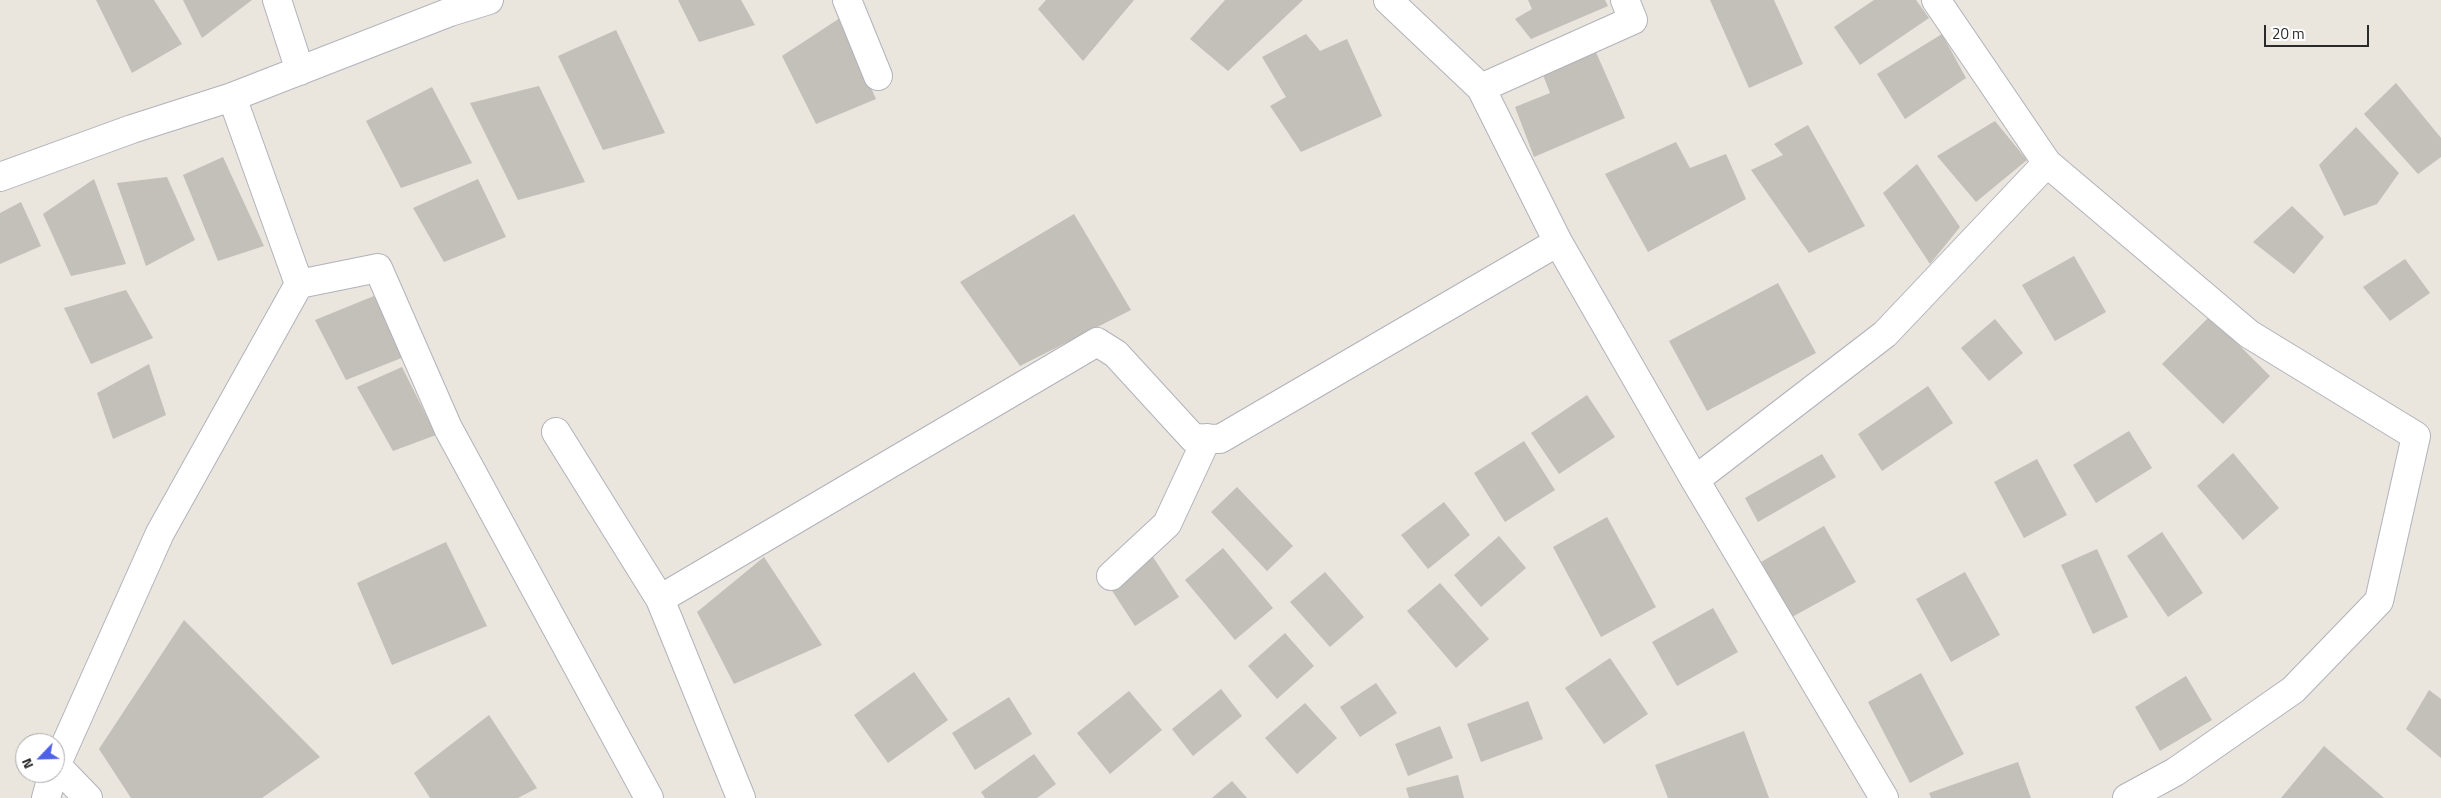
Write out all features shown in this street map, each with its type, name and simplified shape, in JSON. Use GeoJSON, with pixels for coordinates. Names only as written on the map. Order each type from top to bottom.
{"type":"FeatureCollection","features":[{"type":"Feature","properties":{"kind":"street"},"geometry":{"type":"LineString","coordinates":[[277,0],[300,71]]}},
{"type":"Feature","properties":{"kind":"street"},"geometry":{"type":"LineString","coordinates":[[0,177],[132,129],[232,97],[450,12],[489,0]]}},
{"type":"Feature","properties":{"kind":"street"},"geometry":{"type":"LineString","coordinates":[[847,0],[878,76]]}},
{"type":"Feature","properties":{"kind":"street"},"geometry":{"type":"LineString","coordinates":[[1388,0],[1481,88],[1558,242],[1695,480],[1884,798]]}},
{"type":"Feature","properties":{"kind":"street"},"geometry":{"type":"LineString","coordinates":[[1481,88],[1633,20],[1625,0]]}},
{"type":"Feature","properties":{"kind":"street"},"geometry":{"type":"LineString","coordinates":[[1936,0],[2047,163],[2249,334],[2416,436],[2379,601],[2294,690],[2174,772],[2127,798]]}},
{"type":"Feature","properties":{"kind":"street"},"geometry":{"type":"LineString","coordinates":[[65,747],[160,534],[299,284],[232,97]]}},
{"type":"Feature","properties":{"kind":"street"},"geometry":{"type":"LineString","coordinates":[[1695,480],[1885,334],[2047,163]]}},
{"type":"Feature","properties":{"kind":"street"},"geometry":{"type":"LineString","coordinates":[[660,599],[1097,342],[1116,354],[1193,438],[1220,439],[1558,242]]}},
{"type":"Feature","properties":{"kind":"street"},"geometry":{"type":"LineString","coordinates":[[299,284],[378,268],[448,428],[649,798]]}},
{"type":"Feature","properties":{"kind":"street"},"geometry":{"type":"LineString","coordinates":[[556,432],[660,599],[741,798]]}},
{"type":"Feature","properties":{"kind":"street"},"geometry":{"type":"LineString","coordinates":[[1111,576],[1167,524],[1207,438]]}},
{"type":"Feature","properties":{"kind":"street"},"geometry":{"type":"LineString","coordinates":[[65,778],[88,798]]}},
{"type":"Feature","properties":{"kind":"street"},"geometry":{"type":"LineString","coordinates":[[46,798],[51,783]]}},
{"type":"Feature","properties":{"kind":"building"},"geometry":{"type":"Polygon","coordinates":[[[96,0],[154,0],[182,44],[132,73],[96,0]]]}},
{"type":"Feature","properties":{"kind":"building"},"geometry":{"type":"Polygon","coordinates":[[[183,0],[252,0],[202,38],[183,0]]]}},
{"type":"Feature","properties":{"kind":"building"},"geometry":{"type":"Polygon","coordinates":[[[678,0],[741,0],[755,25],[699,42],[678,0]]]}},
{"type":"Feature","properties":{"kind":"building"},"geometry":{"type":"Polygon","coordinates":[[[1046,0],[1134,0],[1083,61],[1038,9],[1046,0]]]}},
{"type":"Feature","properties":{"kind":"building"},"geometry":{"type":"Polygon","coordinates":[[[1225,0],[1303,0],[1228,71],[1190,39],[1225,0]]]}},
{"type":"Feature","properties":{"kind":"building"},"geometry":{"type":"Polygon","coordinates":[[[1528,0],[1605,0],[1608,6],[1531,39],[1515,19],[1532,9],[1528,0]]]}},
{"type":"Feature","properties":{"kind":"building"},"geometry":{"type":"Polygon","coordinates":[[[1710,0],[1774,0],[1803,64],[1749,88],[1710,0]]]}},
{"type":"Feature","properties":{"kind":"building"},"geometry":{"type":"Polygon","coordinates":[[[1874,0],[1916,0],[1929,18],[1860,65],[1834,27],[1874,0]]]}},
{"type":"Feature","properties":{"kind":"building"},"geometry":{"type":"Polygon","coordinates":[[[840,18],[876,99],[816,124],[782,56],[840,18]]]}},
{"type":"Feature","properties":{"kind":"building"},"geometry":{"type":"Polygon","coordinates":[[[616,30],[665,133],[603,150],[558,56],[616,30]]]}},
{"type":"Feature","properties":{"kind":"building"},"geometry":{"type":"Polygon","coordinates":[[[1306,34],[1320,51],[1347,39],[1382,116],[1301,152],[1270,106],[1286,97],[1262,57],[1306,34]]]}},
{"type":"Feature","properties":{"kind":"building"},"geometry":{"type":"Polygon","coordinates":[[[1942,34],[1966,78],[1905,119],[1877,74],[1942,34]]]}},
{"type":"Feature","properties":{"kind":"building"},"geometry":{"type":"Polygon","coordinates":[[[1595,50],[1625,118],[1534,157],[1515,107],[1550,93],[1543,75],[1595,50]]]}},
{"type":"Feature","properties":{"kind":"building"},"geometry":{"type":"Polygon","coordinates":[[[2396,83],[2441,138],[2441,157],[2418,174],[2364,114],[2396,83]]]}},
{"type":"Feature","properties":{"kind":"building"},"geometry":{"type":"Polygon","coordinates":[[[539,86],[585,182],[518,200],[470,103],[539,86]]]}},
{"type":"Feature","properties":{"kind":"building"},"geometry":{"type":"Polygon","coordinates":[[[432,87],[472,163],[401,188],[366,121],[432,87]]]}},
{"type":"Feature","properties":{"kind":"building"},"geometry":{"type":"Polygon","coordinates":[[[1995,121],[2027,160],[1976,202],[1937,156],[1995,121]]]}},
{"type":"Feature","properties":{"kind":"building"},"geometry":{"type":"Polygon","coordinates":[[[1808,125],[1865,226],[1809,253],[1751,170],[1783,155],[1774,144],[1808,125]]]}},
{"type":"Feature","properties":{"kind":"building"},"geometry":{"type":"Polygon","coordinates":[[[2356,127],[2399,173],[2377,204],[2344,216],[2319,165],[2356,127]]]}},
{"type":"Feature","properties":{"kind":"building"},"geometry":{"type":"Polygon","coordinates":[[[1676,142],[1690,168],[1726,154],[1746,199],[1648,252],[1605,174],[1676,142]]]}},
{"type":"Feature","properties":{"kind":"building"},"geometry":{"type":"Polygon","coordinates":[[[223,157],[264,246],[218,261],[183,175],[223,157]]]}},
{"type":"Feature","properties":{"kind":"building"},"geometry":{"type":"Polygon","coordinates":[[[1917,164],[1960,227],[1930,264],[1883,193],[1917,164]]]}},
{"type":"Feature","properties":{"kind":"building"},"geometry":{"type":"Polygon","coordinates":[[[167,177],[195,240],[146,266],[117,183],[167,177]]]}},
{"type":"Feature","properties":{"kind":"building"},"geometry":{"type":"Polygon","coordinates":[[[94,179],[126,264],[71,276],[43,214],[94,179]]]}},
{"type":"Feature","properties":{"kind":"building"},"geometry":{"type":"Polygon","coordinates":[[[478,179],[506,237],[444,262],[413,208],[478,179]]]}},
{"type":"Feature","properties":{"kind":"building"},"geometry":{"type":"Polygon","coordinates":[[[21,202],[41,246],[0,264],[0,213],[21,202]]]}},
{"type":"Feature","properties":{"kind":"building"},"geometry":{"type":"Polygon","coordinates":[[[2292,206],[2324,237],[2294,274],[2253,242],[2292,206]]]}},
{"type":"Feature","properties":{"kind":"building"},"geometry":{"type":"Polygon","coordinates":[[[1074,214],[1131,310],[1020,366],[960,282],[1074,214]]]}},
{"type":"Feature","properties":{"kind":"building"},"geometry":{"type":"Polygon","coordinates":[[[2074,256],[2106,312],[2055,341],[2022,285],[2074,256]]]}},
{"type":"Feature","properties":{"kind":"building"},"geometry":{"type":"Polygon","coordinates":[[[2405,259],[2430,293],[2390,321],[2363,287],[2405,259]]]}},
{"type":"Feature","properties":{"kind":"building"},"geometry":{"type":"Polygon","coordinates":[[[1778,283],[1816,353],[1707,411],[1669,341],[1778,283]]]}},
{"type":"Feature","properties":{"kind":"building"},"geometry":{"type":"Polygon","coordinates":[[[126,290],[153,338],[91,364],[64,308],[126,290]]]}},
{"type":"Feature","properties":{"kind":"building"},"geometry":{"type":"Polygon","coordinates":[[[374,296],[404,357],[346,380],[315,320],[374,296]]]}},
{"type":"Feature","properties":{"kind":"building"},"geometry":{"type":"Polygon","coordinates":[[[2210,316],[2270,376],[2223,424],[2162,364],[2210,316]]]}},
{"type":"Feature","properties":{"kind":"building"},"geometry":{"type":"Polygon","coordinates":[[[1995,319],[2023,353],[1989,381],[1961,348],[1995,319]]]}},
{"type":"Feature","properties":{"kind":"building"},"geometry":{"type":"Polygon","coordinates":[[[149,364],[166,415],[113,439],[97,393],[149,364]]]}},
{"type":"Feature","properties":{"kind":"building"},"geometry":{"type":"Polygon","coordinates":[[[402,367],[436,435],[393,451],[357,387],[402,367]]]}},
{"type":"Feature","properties":{"kind":"building"},"geometry":{"type":"Polygon","coordinates":[[[1928,386],[1953,423],[1882,471],[1858,434],[1928,386]]]}},
{"type":"Feature","properties":{"kind":"building"},"geometry":{"type":"Polygon","coordinates":[[[1587,395],[1615,437],[1559,474],[1531,433],[1587,395]]]}},
{"type":"Feature","properties":{"kind":"building"},"geometry":{"type":"Polygon","coordinates":[[[2129,431],[2152,468],[2096,503],[2073,465],[2129,431]]]}},
{"type":"Feature","properties":{"kind":"building"},"geometry":{"type":"Polygon","coordinates":[[[1524,441],[1555,490],[1505,522],[1474,473],[1524,441]]]}},
{"type":"Feature","properties":{"kind":"building"},"geometry":{"type":"Polygon","coordinates":[[[2233,453],[2279,508],[2243,540],[2197,486],[2233,453]]]}},
{"type":"Feature","properties":{"kind":"building"},"geometry":{"type":"Polygon","coordinates":[[[1822,454],[1836,477],[1758,522],[1745,498],[1822,454]]]}},
{"type":"Feature","properties":{"kind":"building"},"geometry":{"type":"Polygon","coordinates":[[[2037,459],[2067,515],[2024,538],[1994,482],[2037,459]]]}},
{"type":"Feature","properties":{"kind":"building"},"geometry":{"type":"Polygon","coordinates":[[[1237,487],[1293,546],[1267,571],[1211,512],[1237,487]]]}},
{"type":"Feature","properties":{"kind":"building"},"geometry":{"type":"Polygon","coordinates":[[[1444,502],[1470,535],[1428,569],[1401,535],[1444,502]]]}},
{"type":"Feature","properties":{"kind":"building"},"geometry":{"type":"Polygon","coordinates":[[[1607,517],[1656,607],[1601,637],[1553,547],[1607,517]]]}},
{"type":"Feature","properties":{"kind":"building"},"geometry":{"type":"Polygon","coordinates":[[[1824,526],[1856,582],[1792,617],[1761,562],[1824,526]]]}},
{"type":"Feature","properties":{"kind":"building"},"geometry":{"type":"Polygon","coordinates":[[[2162,532],[2203,593],[2168,617],[2127,556],[2162,532]]]}},
{"type":"Feature","properties":{"kind":"building"},"geometry":{"type":"Polygon","coordinates":[[[1499,536],[1526,568],[1481,607],[1454,575],[1499,536]]]}},
{"type":"Feature","properties":{"kind":"building"},"geometry":{"type":"Polygon","coordinates":[[[446,542],[487,626],[392,665],[357,583],[446,542]]]}},
{"type":"Feature","properties":{"kind":"building"},"geometry":{"type":"Polygon","coordinates":[[[1223,548],[1273,608],[1235,640],[1185,580],[1223,548]]]}},
{"type":"Feature","properties":{"kind":"building"},"geometry":{"type":"Polygon","coordinates":[[[2097,549],[2128,617],[2093,634],[2061,565],[2097,549]]]}},
{"type":"Feature","properties":{"kind":"building"},"geometry":{"type":"Polygon","coordinates":[[[764,557],[822,645],[734,684],[697,612],[764,557]]]}},
{"type":"Feature","properties":{"kind":"building"},"geometry":{"type":"Polygon","coordinates":[[[1153,557],[1179,597],[1135,626],[1109,586],[1153,557]]]}},
{"type":"Feature","properties":{"kind":"building"},"geometry":{"type":"Polygon","coordinates":[[[1325,572],[1364,617],[1330,647],[1290,602],[1325,572]]]}},
{"type":"Feature","properties":{"kind":"building"},"geometry":{"type":"Polygon","coordinates":[[[1965,572],[2000,635],[1951,662],[1916,599],[1965,572]]]}},
{"type":"Feature","properties":{"kind":"building"},"geometry":{"type":"Polygon","coordinates":[[[1440,583],[1489,639],[1456,668],[1407,611],[1440,583]]]}},
{"type":"Feature","properties":{"kind":"building"},"geometry":{"type":"Polygon","coordinates":[[[1713,608],[1738,652],[1677,686],[1652,642],[1713,608]]]}},
{"type":"Feature","properties":{"kind":"building"},"geometry":{"type":"Polygon","coordinates":[[[184,620],[320,757],[262,798],[131,798],[99,749],[184,620]]]}},
{"type":"Feature","properties":{"kind":"building"},"geometry":{"type":"Polygon","coordinates":[[[1285,633],[1314,666],[1277,699],[1248,666],[1285,633]]]}},
{"type":"Feature","properties":{"kind":"building"},"geometry":{"type":"Polygon","coordinates":[[[1610,658],[1648,714],[1604,744],[1565,688],[1610,658]]]}},
{"type":"Feature","properties":{"kind":"building"},"geometry":{"type":"Polygon","coordinates":[[[914,672],[948,720],[888,763],[854,715],[914,672]]]}},
{"type":"Feature","properties":{"kind":"building"},"geometry":{"type":"Polygon","coordinates":[[[1921,673],[1964,754],[1910,783],[1868,702],[1921,673]]]}},
{"type":"Feature","properties":{"kind":"building"},"geometry":{"type":"Polygon","coordinates":[[[2186,676],[2212,720],[2160,751],[2135,707],[2186,676]]]}},
{"type":"Feature","properties":{"kind":"building"},"geometry":{"type":"Polygon","coordinates":[[[1376,683],[1397,713],[1360,737],[1340,707],[1376,683]]]}},
{"type":"Feature","properties":{"kind":"building"},"geometry":{"type":"Polygon","coordinates":[[[1221,689],[1242,716],[1193,756],[1172,729],[1221,689]]]}},
{"type":"Feature","properties":{"kind":"building"},"geometry":{"type":"Polygon","coordinates":[[[2429,690],[2441,699],[2441,758],[2406,729],[2429,690]]]}},
{"type":"Feature","properties":{"kind":"building"},"geometry":{"type":"Polygon","coordinates":[[[1129,691],[1162,730],[1110,774],[1077,733],[1129,691]]]}},
{"type":"Feature","properties":{"kind":"building"},"geometry":{"type":"Polygon","coordinates":[[[1009,697],[1032,734],[975,770],[952,733],[1009,697]]]}},
{"type":"Feature","properties":{"kind":"building"},"geometry":{"type":"Polygon","coordinates":[[[1528,701],[1543,739],[1481,762],[1467,724],[1528,701]]]}},
{"type":"Feature","properties":{"kind":"building"},"geometry":{"type":"Polygon","coordinates":[[[1305,703],[1337,738],[1297,774],[1265,738],[1305,703]]]}},
{"type":"Feature","properties":{"kind":"building"},"geometry":{"type":"Polygon","coordinates":[[[489,715],[537,788],[518,798],[430,798],[414,773],[489,715]]]}},
{"type":"Feature","properties":{"kind":"building"},"geometry":{"type":"Polygon","coordinates":[[[1440,726],[1453,758],[1408,776],[1395,744],[1440,726]]]}},
{"type":"Feature","properties":{"kind":"building"},"geometry":{"type":"Polygon","coordinates":[[[1744,731],[1769,798],[1668,798],[1655,765],[1744,731]]]}},
{"type":"Feature","properties":{"kind":"building"},"geometry":{"type":"Polygon","coordinates":[[[2324,746],[2384,798],[2281,798],[2324,746]]]}},
{"type":"Feature","properties":{"kind":"building"},"geometry":{"type":"Polygon","coordinates":[[[1034,754],[1056,784],[1037,798],[985,798],[981,792],[1034,754]]]}},
{"type":"Feature","properties":{"kind":"building"},"geometry":{"type":"Polygon","coordinates":[[[2018,762],[2031,798],[1931,798],[1929,793],[2018,762]]]}},
{"type":"Feature","properties":{"kind":"building"},"geometry":{"type":"Polygon","coordinates":[[[1458,775],[1464,798],[1409,798],[1406,788],[1458,775]]]}},
{"type":"Feature","properties":{"kind":"building"},"geometry":{"type":"Polygon","coordinates":[[[1232,781],[1247,798],[1212,798],[1232,781]]]}}]}
